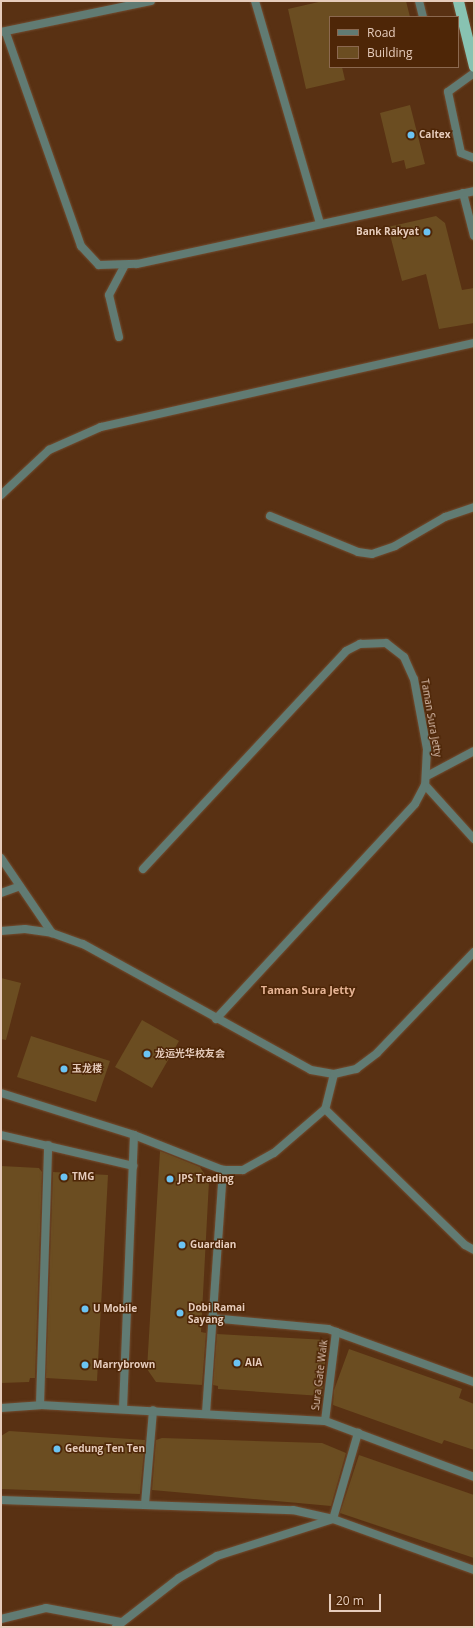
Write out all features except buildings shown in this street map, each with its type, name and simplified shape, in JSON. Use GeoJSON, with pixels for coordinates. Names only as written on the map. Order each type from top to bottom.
{"type":"FeatureCollection","features":[{"type":"Feature","properties":{"kind":"highway"},"geometry":{"type":"LineString","coordinates":[[458,1],[474,66]]}},
{"type":"Feature","properties":{"kind":"street"},"geometry":{"type":"LineString","coordinates":[[151,1],[3,32],[81,246],[99,265],[125,265],[474,191]]}},
{"type":"Feature","properties":{"kind":"street"},"geometry":{"type":"LineString","coordinates":[[255,1],[320,224]]}},
{"type":"Feature","properties":{"kind":"street"},"geometry":{"type":"LineString","coordinates":[[419,1],[423,16]]}},
{"type":"Feature","properties":{"kind":"street"},"geometry":{"type":"LineString","coordinates":[[474,73],[448,92],[461,153],[474,158]]}},
{"type":"Feature","properties":{"kind":"street"},"geometry":{"type":"LineString","coordinates":[[463,193],[474,236]]}},
{"type":"Feature","properties":{"kind":"street"},"geometry":{"type":"LineString","coordinates":[[119,337],[109,295],[125,265]]}},
{"type":"Feature","properties":{"kind":"street"},"geometry":{"type":"LineString","coordinates":[[1,495],[49,450],[101,427],[474,344]]}},
{"type":"Feature","properties":{"kind":"street"},"geometry":{"type":"LineString","coordinates":[[270,516],[358,552],[372,554],[395,546],[445,517],[474,507]]}},
{"type":"Feature","properties":{"kind":"street","name":"Taman Sura Jetty"},"geometry":{"type":"LineString","coordinates":[[143,870],[335,661],[360,644],[386,643],[396,648],[410,667],[427,749],[427,776],[425,785],[414,804],[216,1019]]}},
{"type":"Feature","properties":{"kind":"street"},"geometry":{"type":"LineString","coordinates":[[427,776],[474,751]]}},
{"type":"Feature","properties":{"kind":"street"},"geometry":{"type":"LineString","coordinates":[[425,785],[474,839]]}},
{"type":"Feature","properties":{"kind":"street"},"geometry":{"type":"LineString","coordinates":[[1,858],[52,933]]}},
{"type":"Feature","properties":{"kind":"street"},"geometry":{"type":"LineString","coordinates":[[1,893],[20,886]]}},
{"type":"Feature","properties":{"kind":"street"},"geometry":{"type":"LineString","coordinates":[[1,930],[25,929],[52,933],[114,960],[216,1019],[312,1070],[334,1074],[356,1069],[377,1053],[474,952]]}},
{"type":"Feature","properties":{"kind":"street"},"geometry":{"type":"LineString","coordinates":[[1,1093],[134,1134],[223,1170],[243,1170],[259,1164],[325,1109],[334,1074]]}},
{"type":"Feature","properties":{"kind":"street"},"geometry":{"type":"LineString","coordinates":[[325,1109],[465,1245],[474,1250]]}},
{"type":"Feature","properties":{"kind":"street"},"geometry":{"type":"LineString","coordinates":[[123,1409],[134,1134]]}},
{"type":"Feature","properties":{"kind":"street"},"geometry":{"type":"LineString","coordinates":[[1,1135],[133,1166]]}},
{"type":"Feature","properties":{"kind":"street"},"geometry":{"type":"LineString","coordinates":[[40,1405],[48,1145]]}},
{"type":"Feature","properties":{"kind":"street"},"geometry":{"type":"LineString","coordinates":[[206,1413],[211,1318],[223,1170]]}},
{"type":"Feature","properties":{"kind":"street"},"geometry":{"type":"LineString","coordinates":[[211,1318],[307,1326],[336,1332],[474,1382]]}},
{"type":"Feature","properties":{"kind":"street","name":"Sura Gate Walk"},"geometry":{"type":"LineString","coordinates":[[325,1421],[336,1332]]}},
{"type":"Feature","properties":{"kind":"street"},"geometry":{"type":"LineString","coordinates":[[1,1408],[40,1405],[153,1410],[325,1421],[474,1476]]}},
{"type":"Feature","properties":{"kind":"street"},"geometry":{"type":"LineString","coordinates":[[145,1504],[153,1410]]}},
{"type":"Feature","properties":{"kind":"street"},"geometry":{"type":"LineString","coordinates":[[333,1519],[358,1433]]}},
{"type":"Feature","properties":{"kind":"street"},"geometry":{"type":"LineString","coordinates":[[1,1500],[293,1510],[333,1519],[474,1570]]}},
{"type":"Feature","properties":{"kind":"street"},"geometry":{"type":"LineString","coordinates":[[1,1619],[46,1608],[118,1625],[179,1578],[217,1556],[333,1519]]}},
{"type":"Feature","properties":{"kind":"place","name":"Caltex"},"geometry":{"type":"Point","coordinates":[411,135]}},
{"type":"Feature","properties":{"kind":"place","name":"Bank Rakyat"},"geometry":{"type":"Point","coordinates":[427,232]}},
{"type":"Feature","properties":{"kind":"place","name":"龙运光华校友会"},"geometry":{"type":"Point","coordinates":[147,1054]}},
{"type":"Feature","properties":{"kind":"place","name":"玉龙楼"},"geometry":{"type":"Point","coordinates":[64,1069]}},
{"type":"Feature","properties":{"kind":"place","name":"TMG"},"geometry":{"type":"Point","coordinates":[64,1177]}},
{"type":"Feature","properties":{"kind":"place","name":"JPS Trading"},"geometry":{"type":"Point","coordinates":[170,1179]}},
{"type":"Feature","properties":{"kind":"place","name":"Guardian"},"geometry":{"type":"Point","coordinates":[182,1245]}},
{"type":"Feature","properties":{"kind":"place","name":"U Mobile"},"geometry":{"type":"Point","coordinates":[85,1309]}},
{"type":"Feature","properties":{"kind":"place","name":"Dobi Ramai Sayang"},"geometry":{"type":"Point","coordinates":[180,1313]}},
{"type":"Feature","properties":{"kind":"place","name":"AIA"},"geometry":{"type":"Point","coordinates":[237,1363]}},
{"type":"Feature","properties":{"kind":"place","name":"Marrybrown"},"geometry":{"type":"Point","coordinates":[85,1365]}},
{"type":"Feature","properties":{"kind":"place","name":"Gedung Ten Ten"},"geometry":{"type":"Point","coordinates":[57,1449]}},
{"type":"Feature","properties":{"kind":"district","name":"Taman Sura Jetty"},"geometry":{"type":"Point","coordinates":[308,990]}}]}
